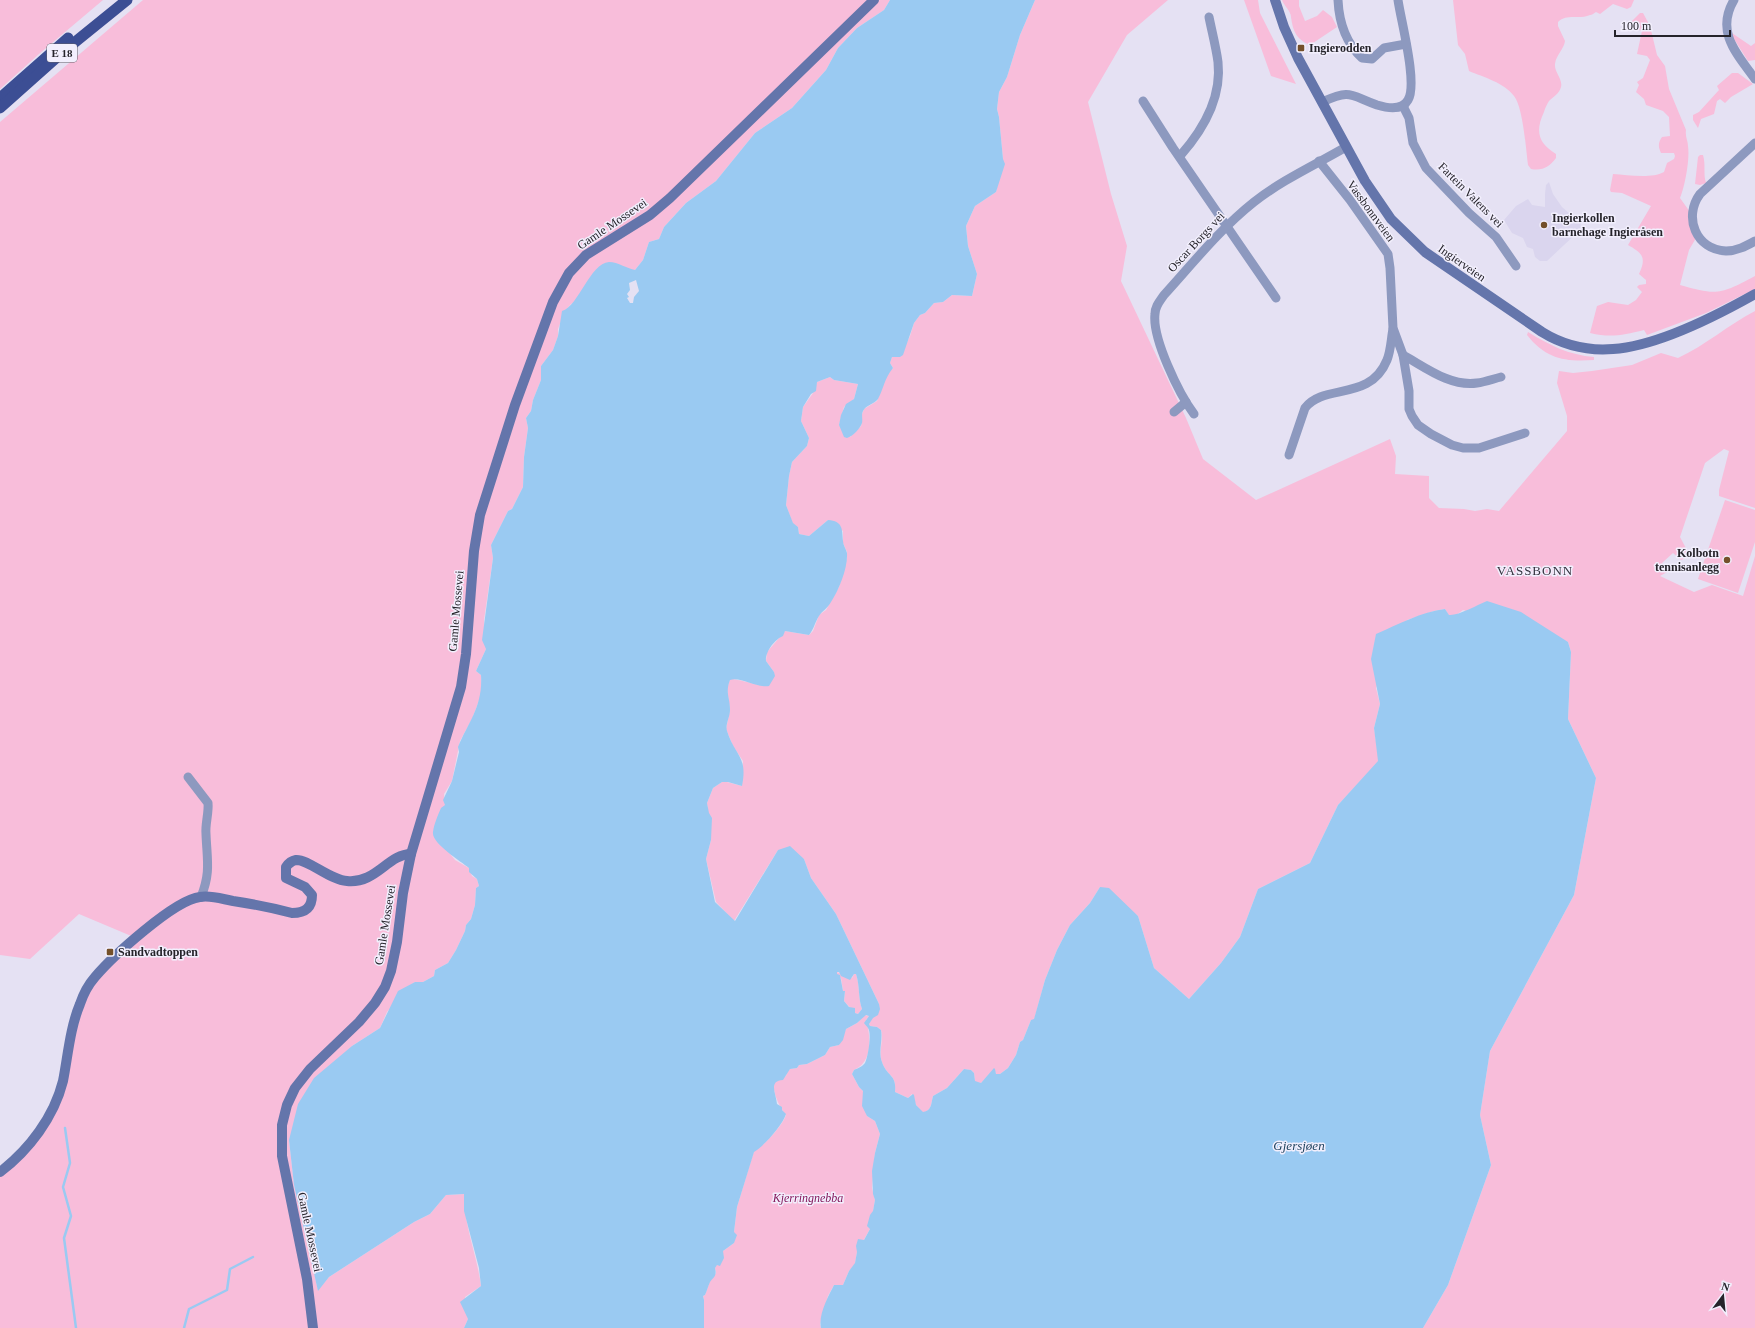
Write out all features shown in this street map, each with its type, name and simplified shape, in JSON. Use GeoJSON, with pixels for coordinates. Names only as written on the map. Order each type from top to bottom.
{"type":"FeatureCollection","features":[{"type":"Feature","properties":{"kind":"highway","name":"E 18"},"geometry":{"type":"LineString","coordinates":[[0,98],[57,47],[115,0]]}},
{"type":"Feature","properties":{"kind":"highway","name":"E 18"},"geometry":{"type":"LineString","coordinates":[[0,108],[64,51],[127,0]]}},
{"type":"Feature","properties":{"kind":"main road","name":"Gamle Mossevei"},"geometry":{"type":"LineString","coordinates":[[313,1328],[308,1279],[282,1156],[281,1135],[284,1116],[291,1096],[302,1078],[325,1053],[359,1022],[375,1003],[385,987],[395,955],[410,854],[461,687],[466,654],[474,551],[483,505],[521,388],[548,314],[564,281],[574,267],[586,255],[650,215],[670,198],[874,0]]}},
{"type":"Feature","properties":{"kind":"main road","name":"Ingierveien"},"geometry":{"type":"LineString","coordinates":[[1274,0],[1290,42],[1346,147],[1365,181],[1382,207],[1413,242],[1439,263],[1524,321],[1554,339],[1565,343],[1578,347],[1612,349],[1637,344],[1697,324],[1755,294]]}},
{"type":"Feature","properties":{"kind":"main road"},"geometry":{"type":"LineString","coordinates":[[0,1172],[34,1139],[56,1103],[76,1014],[90,983],[113,959],[144,931],[185,902],[201,897],[227,900],[292,913],[302,912],[309,908],[312,895],[305,887],[286,878],[286,867],[291,862],[296,860],[304,862],[334,878],[353,882],[366,879],[380,871],[398,857],[410,854]]}},
{"type":"Feature","properties":{"kind":"street"},"geometry":{"type":"LineString","coordinates":[[1338,0],[1343,28],[1350,42],[1362,58],[1372,59],[1376,57],[1384,48],[1406,44]]}},
{"type":"Feature","properties":{"kind":"street"},"geometry":{"type":"LineString","coordinates":[[1322,102],[1339,95],[1346,94],[1355,95],[1386,107],[1396,108],[1403,106],[1408,100],[1410,94],[1409,65],[1398,0]]}},
{"type":"Feature","properties":{"kind":"street"},"geometry":{"type":"LineString","coordinates":[[1734,0],[1728,14],[1727,34],[1735,51],[1755,80]]}},
{"type":"Feature","properties":{"kind":"street"},"geometry":{"type":"LineString","coordinates":[[1180,156],[1201,131],[1214,99],[1218,64],[1209,17]]}},
{"type":"Feature","properties":{"kind":"street"},"geometry":{"type":"LineString","coordinates":[[1144,101],[1276,298]]}},
{"type":"Feature","properties":{"kind":"street","name":"Fartein Valens vei"},"geometry":{"type":"LineString","coordinates":[[1403,106],[1409,118],[1413,144],[1426,168],[1493,234],[1516,266]]}},
{"type":"Feature","properties":{"kind":"street"},"geometry":{"type":"LineString","coordinates":[[1755,143],[1700,194],[1694,203],[1692,214],[1694,227],[1698,236],[1705,244],[1713,248],[1730,251],[1755,241]]}},
{"type":"Feature","properties":{"kind":"street","name":"Oscar Borgs vei"},"geometry":{"type":"LineString","coordinates":[[1194,414],[1186,402],[1156,335],[1155,312],[1157,305],[1164,295],[1226,225],[1270,191],[1319,161],[1346,147]]}},
{"type":"Feature","properties":{"kind":"street","name":"Vassbonnveien"},"geometry":{"type":"LineString","coordinates":[[1289,455],[1305,408],[1309,403],[1317,398],[1359,387],[1380,373],[1388,358],[1393,328],[1388,254],[1350,200],[1319,161]]}},
{"type":"Feature","properties":{"kind":"street","name":"Vassbonnveien"},"geometry":{"type":"LineString","coordinates":[[1393,328],[1403,355],[1409,391],[1409,409],[1418,424],[1431,434],[1452,445],[1463,448],[1478,448],[1525,433]]}},
{"type":"Feature","properties":{"kind":"street"},"geometry":{"type":"LineString","coordinates":[[1403,355],[1434,374],[1452,381],[1476,384],[1501,377]]}},
{"type":"Feature","properties":{"kind":"street"},"geometry":{"type":"LineString","coordinates":[[1174,412],[1186,402]]}},
{"type":"Feature","properties":{"kind":"street"},"geometry":{"type":"LineString","coordinates":[[188,777],[208,803],[206,834],[208,872],[206,885],[201,897]]}},
{"type":"Feature","properties":{"kind":"shaded area","name":"Ingierkollen barnehage Ingieråsen"},"geometry":{"type":"Polygon","coordinates":[[[1549,182],[1553,194],[1562,207],[1570,214],[1581,217],[1580,230],[1547,261],[1540,261],[1535,257],[1533,249],[1527,247],[1523,238],[1512,233],[1504,220],[1516,206],[1528,199],[1532,205],[1545,207],[1546,185],[1549,182]]]}},
{"type":"Feature","properties":{"kind":"green space"},"geometry":{"type":"Polygon","coordinates":[[[0,0],[103,0],[0,89],[0,0]]]}},
{"type":"Feature","properties":{"kind":"green space"},"geometry":{"type":"Polygon","coordinates":[[[143,0],[890,0],[884,10],[857,28],[838,48],[826,70],[792,108],[755,133],[716,181],[686,203],[664,227],[659,239],[649,242],[643,260],[635,270],[571,304],[565,311],[558,329],[558,336],[553,350],[541,366],[541,380],[533,400],[531,411],[526,418],[528,428],[524,457],[523,487],[512,509],[508,511],[491,545],[493,558],[484,620],[486,649],[476,671],[481,675],[482,688],[472,719],[460,741],[452,781],[444,794],[445,805],[439,844],[448,851],[455,860],[469,868],[472,876],[477,879],[479,886],[476,888],[475,905],[471,919],[466,925],[465,931],[456,950],[448,963],[435,970],[434,976],[423,982],[415,982],[409,986],[387,1012],[380,1028],[352,1046],[289,1140],[294,1185],[318,1290],[329,1277],[414,1222],[430,1214],[446,1195],[464,1194],[468,1229],[477,1263],[481,1286],[465,1297],[468,1319],[464,1328],[0,1328],[0,1171],[42,1127],[62,1081],[83,996],[136,938],[79,914],[30,959],[0,955],[0,122],[143,0]]]}},
{"type":"Feature","properties":{"kind":"green space"},"geometry":{"type":"Polygon","coordinates":[[[1035,0],[1168,0],[1127,35],[1088,102],[1111,194],[1127,246],[1121,281],[1186,418],[1203,459],[1256,500],[1390,439],[1396,456],[1395,474],[1429,476],[1429,498],[1439,508],[1475,511],[1487,509],[1499,511],[1567,431],[1567,416],[1557,383],[1559,371],[1573,373],[1632,365],[1661,353],[1678,358],[1755,311],[1755,508],[1719,496],[1719,490],[1729,451],[1724,449],[1705,463],[1680,537],[1688,552],[1685,558],[1681,560],[1673,553],[1662,563],[1669,571],[1660,576],[1694,592],[1712,585],[1743,596],[1755,556],[1755,1328],[1423,1328],[1448,1285],[1491,1165],[1480,1115],[1490,1051],[1574,895],[1596,778],[1568,719],[1571,652],[1568,642],[1463,610],[1455,616],[1449,616],[1445,609],[1407,620],[1376,688],[1380,704],[1374,728],[1379,761],[1338,805],[1310,863],[1258,889],[1240,937],[1221,963],[1189,999],[1154,968],[1138,916],[1100,887],[1090,903],[1070,925],[1057,950],[1045,980],[1034,1020],[1031,1020],[1023,1040],[1020,1042],[1016,1055],[1008,1068],[1000,1074],[996,1074],[994,1069],[981,1083],[975,1082],[974,1073],[971,1070],[964,1069],[947,1088],[933,1096],[930,1108],[923,1113],[916,1105],[912,1094],[908,1098],[895,1092],[895,1082],[884,1067],[881,1058],[881,1030],[877,1027],[870,1026],[869,1024],[879,1004],[836,914],[811,878],[804,859],[778,850],[734,921],[716,902],[706,859],[711,840],[707,803],[713,788],[722,782],[742,786],[743,761],[733,746],[726,729],[730,710],[727,689],[730,679],[765,686],[774,672],[766,661],[767,652],[785,631],[809,635],[813,631],[819,615],[826,610],[839,587],[847,557],[847,552],[843,543],[843,531],[828,520],[809,536],[799,534],[798,527],[793,524],[786,505],[792,462],[807,446],[809,438],[801,421],[803,407],[813,393],[817,382],[830,377],[834,380],[858,384],[854,399],[844,407],[839,425],[850,437],[861,426],[861,417],[864,409],[877,401],[886,376],[893,368],[890,363],[892,357],[900,357],[910,336],[914,323],[920,315],[925,313],[934,303],[943,302],[952,295],[972,296],[977,274],[968,246],[966,226],[975,206],[996,192],[1003,159],[997,109],[999,92],[1007,77],[1020,35],[1035,0]]]}},
{"type":"Feature","properties":{"kind":"green space"},"geometry":{"type":"Polygon","coordinates":[[[1244,0],[1258,0],[1260,13],[1296,84],[1271,76],[1244,0]]]}},
{"type":"Feature","properties":{"kind":"green space"},"geometry":{"type":"Polygon","coordinates":[[[1282,0],[1299,0],[1299,6],[1305,21],[1317,16],[1323,10],[1332,17],[1337,27],[1310,45],[1305,43],[1296,34],[1291,15],[1282,0]]]}},
{"type":"Feature","properties":{"kind":"green space"},"geometry":{"type":"Polygon","coordinates":[[[1453,0],[1634,0],[1631,7],[1627,9],[1613,4],[1600,14],[1596,12],[1592,15],[1582,17],[1569,17],[1558,22],[1558,26],[1565,41],[1555,64],[1561,81],[1561,87],[1558,93],[1549,101],[1547,105],[1541,119],[1539,131],[1542,141],[1556,154],[1556,158],[1545,168],[1531,169],[1528,165],[1522,118],[1514,96],[1505,87],[1469,71],[1465,54],[1458,45],[1453,0]]]}},
{"type":"Feature","properties":{"kind":"green space"},"geometry":{"type":"Polygon","coordinates":[[[1640,13],[1643,13],[1650,26],[1657,55],[1665,66],[1669,89],[1686,130],[1688,165],[1680,198],[1690,212],[1696,238],[1689,250],[1680,285],[1711,292],[1726,290],[1755,276],[1755,289],[1706,313],[1647,335],[1644,330],[1617,335],[1597,335],[1590,333],[1597,306],[1608,302],[1628,305],[1636,300],[1642,292],[1637,287],[1639,285],[1646,284],[1646,280],[1639,274],[1643,263],[1642,256],[1628,245],[1651,206],[1622,193],[1611,192],[1610,190],[1613,174],[1639,176],[1659,174],[1664,172],[1667,163],[1674,159],[1675,156],[1674,153],[1661,153],[1659,146],[1662,137],[1670,136],[1669,117],[1663,111],[1646,105],[1644,99],[1636,92],[1639,85],[1637,82],[1643,78],[1650,60],[1647,56],[1637,54],[1642,31],[1632,27],[1632,21],[1640,13]]]}},
{"type":"Feature","properties":{"kind":"green space"},"geometry":{"type":"Polygon","coordinates":[[[1729,31],[1751,46],[1755,43],[1755,60],[1748,61],[1729,31]]]}},
{"type":"Feature","properties":{"kind":"green space"},"geometry":{"type":"Polygon","coordinates":[[[1732,73],[1738,73],[1753,84],[1731,97],[1725,103],[1720,99],[1717,101],[1714,114],[1701,119],[1698,128],[1693,120],[1693,115],[1699,112],[1719,90],[1717,86],[1732,73]]]}},
{"type":"Feature","properties":{"kind":"green space"},"geometry":{"type":"Polygon","coordinates":[[[1703,155],[1704,159],[1706,183],[1700,185],[1695,184],[1698,157],[1703,155]]]}},
{"type":"Feature","properties":{"kind":"green space"},"geometry":{"type":"Polygon","coordinates":[[[1528,332],[1560,349],[1576,354],[1594,357],[1594,360],[1565,359],[1549,354],[1534,343],[1527,335],[1528,332]]]}},
{"type":"Feature","properties":{"kind":"green space","name":"Kolbotn tennisanlegg"},"geometry":{"type":"Polygon","coordinates":[[[1725,500],[1755,510],[1755,542],[1738,593],[1698,579],[1725,500]]]}},
{"type":"Feature","properties":{"kind":"green space"},"geometry":{"type":"Polygon","coordinates":[[[837,972],[852,978],[854,974],[856,974],[862,1009],[858,1014],[855,1013],[844,1001],[845,991],[843,991],[841,978],[836,974],[837,972]]]}},
{"type":"Feature","properties":{"kind":"green space","name":"Kjerringnebba"},"geometry":{"type":"Polygon","coordinates":[[[865,1015],[869,1016],[866,1020],[869,1034],[869,1048],[865,1061],[854,1070],[852,1074],[863,1091],[867,1116],[875,1121],[880,1134],[875,1153],[872,1188],[875,1200],[870,1229],[857,1252],[855,1264],[849,1271],[843,1285],[834,1285],[828,1296],[820,1324],[821,1328],[704,1328],[703,1296],[705,1295],[710,1281],[716,1273],[715,1268],[723,1251],[734,1243],[737,1207],[754,1151],[763,1145],[781,1125],[786,1115],[777,1100],[774,1090],[774,1082],[786,1076],[790,1069],[797,1068],[799,1065],[807,1064],[825,1055],[830,1047],[839,1045],[846,1029],[857,1023],[865,1015]]]}},
{"type":"Feature","properties":{"kind":"water","name":"Gjersjøen"},"geometry":{"type":"Polygon","coordinates":[[[890,0],[1035,0],[1020,35],[1007,77],[999,92],[997,109],[1003,159],[1005,164],[996,192],[975,206],[966,226],[968,246],[977,274],[972,296],[952,295],[943,302],[934,303],[925,313],[920,315],[914,323],[903,355],[900,357],[892,357],[890,363],[893,368],[878,399],[864,409],[862,413],[861,425],[852,436],[847,438],[844,437],[839,425],[841,415],[846,404],[854,399],[858,384],[834,380],[830,377],[817,382],[816,391],[811,394],[803,407],[801,421],[809,438],[807,446],[792,462],[786,505],[793,523],[798,527],[799,534],[809,536],[828,520],[837,522],[841,526],[843,542],[847,553],[846,565],[840,585],[834,597],[819,616],[809,635],[785,631],[783,636],[771,646],[766,657],[766,661],[774,672],[775,676],[769,686],[734,679],[730,680],[728,692],[730,710],[727,731],[742,762],[743,776],[742,786],[722,782],[713,788],[707,803],[709,813],[712,818],[711,840],[706,859],[715,902],[735,921],[778,850],[790,846],[804,859],[811,878],[836,914],[879,1004],[880,1009],[878,1015],[873,1018],[869,1024],[870,1026],[877,1027],[881,1030],[881,1058],[884,1067],[895,1082],[895,1092],[908,1098],[913,1094],[916,1105],[923,1112],[926,1111],[931,1106],[933,1096],[947,1088],[964,1069],[971,1070],[974,1073],[975,1081],[981,1083],[994,1068],[996,1074],[1000,1074],[1008,1068],[1016,1055],[1020,1042],[1023,1040],[1031,1020],[1034,1019],[1045,980],[1057,950],[1070,925],[1090,903],[1100,887],[1109,888],[1138,916],[1154,968],[1189,999],[1221,963],[1240,937],[1258,889],[1310,863],[1338,805],[1378,761],[1374,728],[1380,704],[1371,659],[1376,634],[1427,613],[1445,609],[1449,615],[1453,615],[1487,601],[1521,612],[1568,642],[1571,652],[1568,719],[1596,778],[1574,895],[1490,1051],[1480,1115],[1491,1165],[1448,1285],[1423,1328],[821,1328],[820,1323],[822,1312],[829,1295],[834,1285],[843,1285],[849,1271],[855,1263],[858,1239],[864,1240],[870,1229],[867,1226],[870,1215],[873,1211],[875,1200],[873,1194],[872,1171],[880,1134],[875,1121],[867,1116],[862,1106],[863,1091],[852,1074],[854,1070],[865,1063],[867,1056],[870,1035],[868,1028],[864,1023],[869,1016],[866,1015],[857,1023],[846,1029],[843,1040],[839,1045],[830,1047],[825,1055],[807,1064],[799,1065],[797,1068],[790,1069],[783,1080],[778,1081],[774,1085],[777,1104],[782,1107],[782,1110],[786,1114],[781,1124],[772,1135],[754,1152],[737,1207],[734,1232],[737,1235],[734,1243],[723,1251],[724,1258],[720,1266],[717,1265],[715,1268],[715,1276],[710,1282],[705,1295],[703,1296],[704,1328],[464,1328],[468,1319],[460,1302],[481,1286],[479,1268],[464,1211],[464,1194],[446,1195],[430,1214],[414,1222],[329,1277],[318,1291],[294,1185],[289,1140],[298,1104],[314,1078],[352,1046],[380,1028],[398,991],[415,982],[423,982],[434,976],[435,970],[448,963],[465,931],[466,925],[471,919],[475,905],[476,888],[479,886],[477,879],[469,872],[469,868],[441,846],[433,832],[441,808],[445,805],[443,800],[452,781],[459,752],[458,747],[478,705],[481,675],[476,671],[486,649],[482,640],[493,558],[491,545],[508,511],[512,509],[523,487],[524,457],[528,428],[526,418],[531,411],[533,400],[541,380],[541,366],[553,350],[558,336],[562,311],[568,308],[574,301],[596,269],[602,264],[612,262],[635,270],[643,260],[649,242],[659,239],[664,227],[686,203],[716,181],[755,133],[792,108],[826,70],[838,48],[857,28],[884,10],[890,0]],[[636,280],[629,283],[630,290],[627,294],[629,297],[627,298],[630,303],[633,303],[634,297],[639,291],[636,280]],[[837,972],[837,974],[840,975],[843,991],[845,991],[844,1001],[849,1007],[855,1008],[855,1013],[858,1014],[862,1009],[856,974],[854,974],[850,980],[841,976],[839,972],[837,972]]]}},
{"type":"Feature","properties":{"kind":"waterway"},"geometry":{"type":"LineString","coordinates":[[65,1128],[70,1163],[63,1187],[71,1216],[64,1238],[76,1328]]}},
{"type":"Feature","properties":{"kind":"waterway"},"geometry":{"type":"LineString","coordinates":[[184,1328],[189,1309],[227,1290],[230,1269],[253,1257]]}},
{"type":"Feature","properties":{"kind":"place","name":"Ingierodden"},"geometry":{"type":"Point","coordinates":[1301,48]}},
{"type":"Feature","properties":{"kind":"place","name":"Ingierkollen barnehage Ingieråsen"},"geometry":{"type":"Point","coordinates":[1544,225]}},
{"type":"Feature","properties":{"kind":"place","name":"Kolbotn tennisanlegg"},"geometry":{"type":"Point","coordinates":[1727,560]}},
{"type":"Feature","properties":{"kind":"place","name":"Sandvadtoppen"},"geometry":{"type":"Point","coordinates":[110,952]}},
{"type":"Feature","properties":{"kind":"district","name":"VASSBONN"},"geometry":{"type":"Point","coordinates":[1535,570]}}]}
